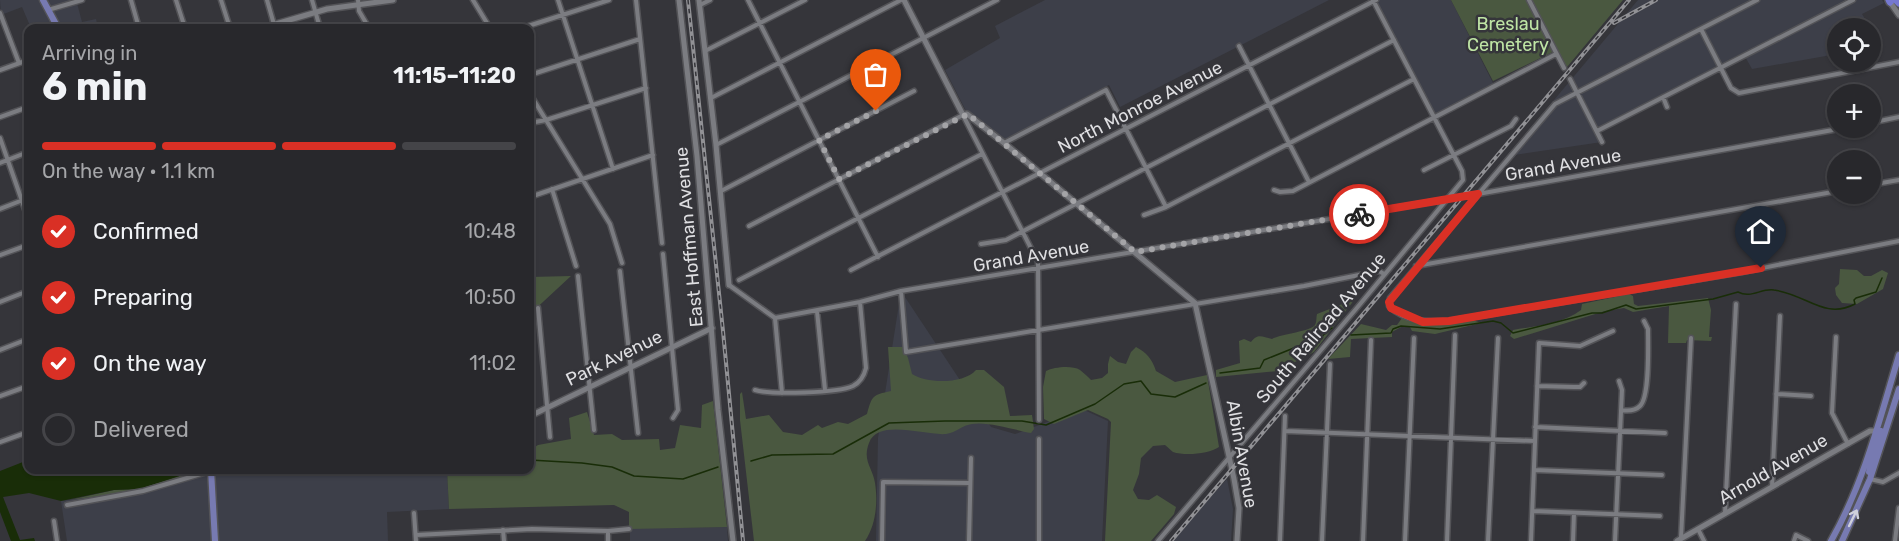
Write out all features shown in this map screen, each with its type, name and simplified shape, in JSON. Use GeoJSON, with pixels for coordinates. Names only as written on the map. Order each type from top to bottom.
{"type":"FeatureCollection","features":[{"type":"Feature","properties":{"kind":"main road"},"geometry":{"type":"LineString","coordinates":[[43,0],[56,24]]}},
{"type":"Feature","properties":{"kind":"main road"},"geometry":{"type":"LineString","coordinates":[[1844,540],[1870,479],[1899,355]]}},
{"type":"Feature","properties":{"kind":"main road"},"geometry":{"type":"LineString","coordinates":[[1831,541],[1899,389]]}},
{"type":"Feature","properties":{"kind":"main road"},"geometry":{"type":"LineString","coordinates":[[1865,493],[1881,432]]}},
{"type":"Feature","properties":{"kind":"main road"},"geometry":{"type":"LineString","coordinates":[[211,474],[215,541]]}},
{"type":"Feature","properties":{"kind":"main road"},"geometry":{"type":"LineString","coordinates":[[1843,517],[1839,532],[1844,540]]}},
{"type":"Feature","properties":{"kind":"street"},"geometry":{"type":"LineString","coordinates":[[48,10],[82,0]]}},
{"type":"Feature","properties":{"kind":"street"},"geometry":{"type":"LineString","coordinates":[[131,0],[138,24]]}},
{"type":"Feature","properties":{"kind":"street"},"geometry":{"type":"LineString","coordinates":[[176,0],[184,24]]}},
{"type":"Feature","properties":{"kind":"street"},"geometry":{"type":"LineString","coordinates":[[221,0],[229,24]]}},
{"type":"Feature","properties":{"kind":"street"},"geometry":{"type":"LineString","coordinates":[[267,0],[274,24]]}},
{"type":"Feature","properties":{"kind":"street"},"geometry":{"type":"LineString","coordinates":[[312,0],[319,24]]}},
{"type":"Feature","properties":{"kind":"street"},"geometry":{"type":"LineString","coordinates":[[284,24],[358,2],[393,0]]}},
{"type":"Feature","properties":{"kind":"street"},"geometry":{"type":"LineString","coordinates":[[473,0],[488,24]]}},
{"type":"Feature","properties":{"kind":"street"},"geometry":{"type":"LineString","coordinates":[[558,0],[613,169]]}},
{"type":"Feature","properties":{"kind":"street"},"geometry":{"type":"LineString","coordinates":[[534,24],[609,0]]}},
{"type":"Feature","properties":{"kind":"street"},"geometry":{"type":"LineString","coordinates":[[636,0],[662,243]]}},
{"type":"Feature","properties":{"kind":"street","name":"East Hoffman Avenue"},"geometry":{"type":"LineString","coordinates":[[679,0],[698,167],[733,541]]}},
{"type":"Feature","properties":{"kind":"street"},"geometry":{"type":"LineString","coordinates":[[699,3],[710,0]]}},
{"type":"Feature","properties":{"kind":"street"},"geometry":{"type":"LineString","coordinates":[[748,0],[878,257]]}},
{"type":"Feature","properties":{"kind":"street"},"geometry":{"type":"LineString","coordinates":[[705,51],[805,0]]}},
{"type":"Feature","properties":{"kind":"street"},"geometry":{"type":"LineString","coordinates":[[711,98],[902,0],[1038,262],[1039,420]]}},
{"type":"Feature","properties":{"kind":"street"},"geometry":{"type":"LineString","coordinates":[[716,145],[997,0]]}},
{"type":"Feature","properties":{"kind":"street"},"geometry":{"type":"LineString","coordinates":[[1375,0],[1454,156]]}},
{"type":"Feature","properties":{"kind":"street","name":"North Monroe Avenue"},"geometry":{"type":"LineString","coordinates":[[851,270],[1375,0]]}},
{"type":"Feature","properties":{"kind":"street"},"geometry":{"type":"LineString","coordinates":[[1529,0],[1564,68]]}},
{"type":"Feature","properties":{"kind":"street"},"geometry":{"type":"LineString","coordinates":[[1757,0],[1555,104],[1416,266],[1389,302],[1391,308],[1423,322],[1449,321],[1787,264],[1899,241]]}},
{"type":"Feature","properties":{"kind":"street"},"geometry":{"type":"LineString","coordinates":[[1597,131],[1843,2],[1853,0]]}},
{"type":"Feature","properties":{"kind":"street"},"geometry":{"type":"LineString","coordinates":[[1893,1],[1899,15]]}},
{"type":"Feature","properties":{"kind":"street"},"geometry":{"type":"LineString","coordinates":[[358,2],[359,11],[367,24]]}},
{"type":"Feature","properties":{"kind":"street","name":"East Hoffman Avenue"},"geometry":{"type":"LineString","coordinates":[[699,3],[721,191],[729,285]]}},
{"type":"Feature","properties":{"kind":"street"},"geometry":{"type":"LineString","coordinates":[[0,13],[19,63]]}},
{"type":"Feature","properties":{"kind":"street"},"geometry":{"type":"LineString","coordinates":[[1701,29],[1731,88],[1742,93],[1899,62]]}},
{"type":"Feature","properties":{"kind":"street"},"geometry":{"type":"LineString","coordinates":[[534,74],[640,39]]}},
{"type":"Feature","properties":{"kind":"street"},"geometry":{"type":"LineString","coordinates":[[981,244],[1006,240],[1394,40]]}},
{"type":"Feature","properties":{"kind":"street"},"geometry":{"type":"LineString","coordinates":[[1239,45],[1309,182]]}},
{"type":"Feature","properties":{"kind":"street"},"geometry":{"type":"LineString","coordinates":[[1274,190],[1280,192],[1293,190],[1556,54]]}},
{"type":"Feature","properties":{"kind":"street"},"geometry":{"type":"LineString","coordinates":[[0,70],[24,61]]}},
{"type":"Feature","properties":{"kind":"street"},"geometry":{"type":"LineString","coordinates":[[1144,215],[1166,207],[1414,79]]}},
{"type":"Feature","properties":{"kind":"street"},"geometry":{"type":"LineString","coordinates":[[1570,79],[1602,142]]}},
{"type":"Feature","properties":{"kind":"street"},"geometry":{"type":"LineString","coordinates":[[534,122],[646,88]]}},
{"type":"Feature","properties":{"kind":"street"},"geometry":{"type":"LineString","coordinates":[[1004,143],[1106,90],[1166,207]]}},
{"type":"Feature","properties":{"kind":"street"},"geometry":{"type":"LineString","coordinates":[[721,191],[914,91]]}},
{"type":"Feature","properties":{"kind":"street"},"geometry":{"type":"LineString","coordinates":[[1663,97],[1667,107]]}},
{"type":"Feature","properties":{"kind":"street"},"geometry":{"type":"LineString","coordinates":[[534,100],[610,224],[622,263]]}},
{"type":"Feature","properties":{"kind":"street"},"geometry":{"type":"LineString","coordinates":[[0,117],[24,108]]}},
{"type":"Feature","properties":{"kind":"street"},"geometry":{"type":"LineString","coordinates":[[749,226],[968,114],[1195,303]]}},
{"type":"Feature","properties":{"kind":"street"},"geometry":{"type":"LineString","coordinates":[[1881,121],[1899,117]]}},
{"type":"Feature","properties":{"kind":"street"},"geometry":{"type":"LineString","coordinates":[[1424,170],[1511,126],[1516,119]]}},
{"type":"Feature","properties":{"kind":"street","name":"Grand Avenue"},"geometry":{"type":"LineString","coordinates":[[776,318],[860,302],[901,291],[1478,194],[1827,131]]}},
{"type":"Feature","properties":{"kind":"street"},"geometry":{"type":"LineString","coordinates":[[0,138],[24,206]]}},
{"type":"Feature","properties":{"kind":"street"},"geometry":{"type":"LineString","coordinates":[[0,163],[24,153]]}},
{"type":"Feature","properties":{"kind":"street"},"geometry":{"type":"LineString","coordinates":[[739,280],[982,154]]}},
{"type":"Feature","properties":{"kind":"street"},"geometry":{"type":"LineString","coordinates":[[534,195],[653,155]]}},
{"type":"Feature","properties":{"kind":"street","name":"South Railroad Avenue"},"geometry":{"type":"LineString","coordinates":[[1158,541],[1450,198],[1463,178],[1454,156]]}},
{"type":"Feature","properties":{"kind":"street"},"geometry":{"type":"LineString","coordinates":[[1881,183],[1899,180]]}},
{"type":"Feature","properties":{"kind":"street"},"geometry":{"type":"LineString","coordinates":[[552,189],[576,266]]}},
{"type":"Feature","properties":{"kind":"street"},"geometry":{"type":"LineString","coordinates":[[1416,266],[1827,193]]}},
{"type":"Feature","properties":{"kind":"street"},"geometry":{"type":"LineString","coordinates":[[0,209],[22,200]]}},
{"type":"Feature","properties":{"kind":"street"},"geometry":{"type":"LineString","coordinates":[[0,255],[24,246]]}},
{"type":"Feature","properties":{"kind":"street"},"geometry":{"type":"LineString","coordinates":[[663,254],[678,410],[674,418]]}},
{"type":"Feature","properties":{"kind":"street"},"geometry":{"type":"LineString","coordinates":[[620,271],[638,433]]}},
{"type":"Feature","properties":{"kind":"street"},"geometry":{"type":"LineString","coordinates":[[901,291],[906,352],[1304,286],[1379,271],[1384,274]]}},
{"type":"Feature","properties":{"kind":"street"},"geometry":{"type":"LineString","coordinates":[[578,276],[594,430]]}},
{"type":"Feature","properties":{"kind":"street"},"geometry":{"type":"LineString","coordinates":[[729,285],[776,318],[782,393]]}},
{"type":"Feature","properties":{"kind":"street"},"geometry":{"type":"LineString","coordinates":[[0,302],[24,293]]}},
{"type":"Feature","properties":{"kind":"street"},"geometry":{"type":"LineString","coordinates":[[755,390],[782,393],[854,386],[864,376],[866,368],[860,302]]}},
{"type":"Feature","properties":{"kind":"street","name":"Albin Avenue"},"geometry":{"type":"LineString","coordinates":[[1195,303],[1212,372],[1239,508],[1237,541]]}},
{"type":"Feature","properties":{"kind":"street"},"geometry":{"type":"LineString","coordinates":[[1725,513],[1736,304]]}},
{"type":"Feature","properties":{"kind":"street"},"geometry":{"type":"LineString","coordinates":[[537,308],[550,437]]}},
{"type":"Feature","properties":{"kind":"street"},"geometry":{"type":"LineString","coordinates":[[817,311],[825,390]]}},
{"type":"Feature","properties":{"kind":"street"},"geometry":{"type":"LineString","coordinates":[[1772,488],[1780,316]]}},
{"type":"Feature","properties":{"kind":"street"},"geometry":{"type":"LineString","coordinates":[[1621,410],[1640,406],[1645,395],[1648,329],[1644,321]]}},
{"type":"Feature","properties":{"kind":"street","name":"Park Avenue"},"geometry":{"type":"LineString","coordinates":[[534,414],[712,328]]}},
{"type":"Feature","properties":{"kind":"street"},"geometry":{"type":"LineString","coordinates":[[1531,541],[1539,343],[1580,346],[1613,331]]}},
{"type":"Feature","properties":{"kind":"street"},"geometry":{"type":"LineString","coordinates":[[1447,541],[1455,336]]}},
{"type":"Feature","properties":{"kind":"street"},"geometry":{"type":"LineString","coordinates":[[1836,337],[1832,413],[1848,444]]}},
{"type":"Feature","properties":{"kind":"street"},"geometry":{"type":"LineString","coordinates":[[1405,541],[1414,338]]}},
{"type":"Feature","properties":{"kind":"street"},"geometry":{"type":"LineString","coordinates":[[1488,541],[1498,338]]}},
{"type":"Feature","properties":{"kind":"street"},"geometry":{"type":"LineString","coordinates":[[1679,540],[1691,338]]}},
{"type":"Feature","properties":{"kind":"street"},"geometry":{"type":"LineString","coordinates":[[1364,541],[1371,340]]}},
{"type":"Feature","properties":{"kind":"street"},"geometry":{"type":"LineString","coordinates":[[0,350],[24,341]]}},
{"type":"Feature","properties":{"kind":"street"},"geometry":{"type":"LineString","coordinates":[[1322,541],[1330,363]]}},
{"type":"Feature","properties":{"kind":"street"},"geometry":{"type":"LineString","coordinates":[[1615,541],[1622,390],[1619,381]]}},
{"type":"Feature","properties":{"kind":"street"},"geometry":{"type":"LineString","coordinates":[[1537,386],[1580,387],[1584,383]]}},
{"type":"Feature","properties":{"kind":"street"},"geometry":{"type":"LineString","coordinates":[[0,396],[24,387]]}},
{"type":"Feature","properties":{"kind":"street"},"geometry":{"type":"LineString","coordinates":[[1776,394],[1811,396]]}},
{"type":"Feature","properties":{"kind":"street"},"geometry":{"type":"LineString","coordinates":[[1280,541],[1286,416]]}},
{"type":"Feature","properties":{"kind":"street"},"geometry":{"type":"LineString","coordinates":[[1535,427],[1665,433]]}},
{"type":"Feature","properties":{"kind":"street"},"geometry":{"type":"LineString","coordinates":[[1285,431],[1535,441]]}},
{"type":"Feature","properties":{"kind":"street","name":"Arnold Avenue"},"geometry":{"type":"LineString","coordinates":[[1679,540],[1870,431],[1881,432]]}},
{"type":"Feature","properties":{"kind":"street"},"geometry":{"type":"LineString","coordinates":[[0,442],[24,433]]}},
{"type":"Feature","properties":{"kind":"street"},"geometry":{"type":"LineString","coordinates":[[1039,439],[1039,541]]}},
{"type":"Feature","properties":{"kind":"street"},"geometry":{"type":"LineString","coordinates":[[969,541],[971,458]]}},
{"type":"Feature","properties":{"kind":"street"},"geometry":{"type":"LineString","coordinates":[[1534,470],[1662,475]]}},
{"type":"Feature","properties":{"kind":"street"},"geometry":{"type":"LineString","coordinates":[[1870,479],[1883,482],[1899,473]]}},
{"type":"Feature","properties":{"kind":"street"},"geometry":{"type":"LineString","coordinates":[[67,505],[142,491],[198,474]]}},
{"type":"Feature","properties":{"kind":"street"},"geometry":{"type":"LineString","coordinates":[[882,541],[883,482],[970,483]]}},
{"type":"Feature","properties":{"kind":"street"},"geometry":{"type":"LineString","coordinates":[[1895,541],[1899,508]]}},
{"type":"Feature","properties":{"kind":"street"},"geometry":{"type":"LineString","coordinates":[[1533,511],[1660,516]]}},
{"type":"Feature","properties":{"kind":"street"},"geometry":{"type":"LineString","coordinates":[[414,513],[416,541]]}},
{"type":"Feature","properties":{"kind":"street"},"geometry":{"type":"LineString","coordinates":[[1573,541],[1574,513]]}},
{"type":"Feature","properties":{"kind":"street"},"geometry":{"type":"LineString","coordinates":[[54,520],[57,541]]}},
{"type":"Feature","properties":{"kind":"street"},"geometry":{"type":"LineString","coordinates":[[416,535],[503,530],[608,531],[629,529]]}},
{"type":"Feature","properties":{"kind":"street"},"geometry":{"type":"LineString","coordinates":[[1698,529],[1704,541]]}},
{"type":"Feature","properties":{"kind":"street"},"geometry":{"type":"LineString","coordinates":[[503,530],[504,541]]}},
{"type":"Feature","properties":{"kind":"street"},"geometry":{"type":"LineString","coordinates":[[608,531],[608,541]]}},
{"type":"Feature","properties":{"kind":"street"},"geometry":{"type":"LineString","coordinates":[[459,533],[460,539]]}},
{"type":"Feature","properties":{"kind":"street"},"geometry":{"type":"LineString","coordinates":[[1794,541],[1796,536],[1808,541]]}},
{"type":"Feature","properties":{"kind":"street"},"geometry":{"type":"LineString","coordinates":[[1237,541],[1243,541]]}},
{"type":"Feature","properties":{"kind":"shaded area"},"geometry":{"type":"Polygon","coordinates":[[[0,0],[73,0],[77,3],[82,22],[96,19],[97,24],[29,24],[22,7],[1,15],[0,0]]]}},
{"type":"Feature","properties":{"kind":"shaded area"},"geometry":{"type":"Polygon","coordinates":[[[1045,0],[1329,0],[1120,107],[1109,85],[1005,139],[966,111],[945,70],[1000,38],[995,26],[1045,0]]]}},
{"type":"Feature","properties":{"kind":"shaded area"},"geometry":{"type":"Polygon","coordinates":[[[1451,0],[1494,85],[1434,117],[1374,1],[1451,0]]]}},
{"type":"Feature","properties":{"kind":"shaded area"},"geometry":{"type":"Polygon","coordinates":[[[1638,0],[1882,0],[1884,3],[1862,14],[1864,18],[1827,18],[1827,56],[1752,69],[1743,53],[1594,130],[1602,142],[1507,156],[1638,0]]]}},
{"type":"Feature","properties":{"kind":"shaded area"},"geometry":{"type":"Polygon","coordinates":[[[901,291],[991,427],[1015,434],[1082,409],[1108,421],[1102,541],[876,541],[878,438],[901,291]]]}},
{"type":"Feature","properties":{"kind":"shaded area"},"geometry":{"type":"Polygon","coordinates":[[[24,462],[24,474],[74,474],[75,476],[186,474],[139,489],[114,490],[61,501],[29,493],[3,497],[20,540],[34,538],[35,541],[11,541],[0,512],[0,471],[24,462]]]}},
{"type":"Feature","properties":{"kind":"shaded area"},"geometry":{"type":"Polygon","coordinates":[[[203,474],[447,474],[449,509],[387,512],[388,541],[67,541],[61,501],[140,490],[203,476],[203,474]]]}},
{"type":"Feature","properties":{"kind":"shaded area"},"geometry":{"type":"Polygon","coordinates":[[[1227,479],[1233,509],[1231,541],[1171,541],[1227,479]]]}},
{"type":"Feature","properties":{"kind":"shaded area"},"geometry":{"type":"Polygon","coordinates":[[[727,527],[728,541],[630,541],[630,528],[727,527]]]}},
{"type":"Feature","properties":{"kind":"green space","name":"Breslau Cemetery"},"geometry":{"type":"Polygon","coordinates":[[[1451,0],[1623,0],[1567,67],[1557,50],[1493,81],[1451,0]]]}},
{"type":"Feature","properties":{"kind":"green space"},"geometry":{"type":"Polygon","coordinates":[[[1840,269],[1857,270],[1864,276],[1871,276],[1882,270],[1888,273],[1883,289],[1857,304],[1842,303],[1836,295],[1835,288],[1839,284],[1840,269]]]}},
{"type":"Feature","properties":{"kind":"green space"},"geometry":{"type":"Polygon","coordinates":[[[571,276],[534,310],[534,277],[571,276]]]}},
{"type":"Feature","properties":{"kind":"green space"},"geometry":{"type":"Polygon","coordinates":[[[1629,294],[1633,296],[1634,304],[1638,306],[1708,298],[1711,310],[1709,337],[1712,337],[1711,341],[1687,340],[1686,343],[1668,343],[1669,306],[1633,312],[1624,308],[1605,311],[1514,339],[1510,336],[1513,330],[1548,324],[1574,315],[1581,310],[1582,304],[1629,294]]]}},
{"type":"Feature","properties":{"kind":"green space"},"geometry":{"type":"Polygon","coordinates":[[[1355,299],[1314,352],[1278,371],[1216,377],[1216,370],[1240,363],[1239,341],[1244,339],[1251,342],[1260,336],[1272,339],[1308,329],[1315,325],[1317,314],[1355,299]]]}},
{"type":"Feature","properties":{"kind":"green space"},"geometry":{"type":"Polygon","coordinates":[[[1402,318],[1422,325],[1473,320],[1481,323],[1435,334],[1412,331],[1410,327],[1403,326],[1392,332],[1392,337],[1351,339],[1350,357],[1328,359],[1361,324],[1386,330],[1392,325],[1397,325],[1402,318]]]}},
{"type":"Feature","properties":{"kind":"green space"},"geometry":{"type":"Polygon","coordinates":[[[888,347],[903,347],[912,374],[927,380],[954,380],[970,375],[976,370],[984,370],[1004,387],[1010,416],[1032,415],[1034,429],[1031,433],[978,423],[946,434],[903,430],[882,431],[874,436],[867,449],[867,460],[874,478],[876,498],[874,521],[865,541],[754,541],[740,420],[740,394],[742,392],[746,419],[769,415],[783,432],[802,435],[818,425],[822,428],[838,422],[848,424],[867,414],[874,397],[891,391],[888,347]]]}},
{"type":"Feature","properties":{"kind":"green space"},"geometry":{"type":"Polygon","coordinates":[[[1136,347],[1149,357],[1156,371],[1175,382],[1207,375],[1219,447],[1203,453],[1190,454],[1173,452],[1165,445],[1153,446],[1141,458],[1139,474],[1133,490],[1138,499],[1149,500],[1157,495],[1176,507],[1174,514],[1151,541],[1105,541],[1111,422],[1088,410],[1054,424],[1044,419],[1043,387],[1046,371],[1058,368],[1077,368],[1091,380],[1102,378],[1108,373],[1110,356],[1126,364],[1136,347]]]}},
{"type":"Feature","properties":{"kind":"green space"},"geometry":{"type":"Polygon","coordinates":[[[713,401],[727,527],[629,529],[629,512],[614,505],[449,509],[447,474],[534,474],[534,448],[571,439],[569,418],[587,412],[594,435],[612,434],[622,440],[659,439],[660,450],[675,448],[680,425],[701,428],[702,405],[713,401]]]}},
{"type":"Feature","properties":{"kind":"green space"},"geometry":{"type":"Polygon","coordinates":[[[190,474],[142,490],[70,500],[114,490],[139,489],[190,474]]]}},
{"type":"Feature","properties":{"kind":"waterway"},"geometry":{"type":"LineString","coordinates":[[1351,335],[1391,333],[1393,329],[1401,326],[1440,329],[1493,321],[1501,323],[1513,333],[1592,313],[1602,313],[1626,305],[1636,309],[1713,299],[1738,292],[1752,294],[1769,290],[1785,292],[1824,308],[1844,308],[1855,304],[1856,298],[1876,292],[1882,278]]}},
{"type":"Feature","properties":{"kind":"waterway"},"geometry":{"type":"LineString","coordinates":[[1220,373],[1260,368],[1264,360],[1321,337],[1332,328]]}},
{"type":"Feature","properties":{"kind":"waterway"},"geometry":{"type":"LineString","coordinates":[[751,461],[772,455],[833,454],[889,423],[1022,421],[1046,425],[1095,404],[1124,384],[1141,381],[1151,394],[1175,397],[1206,383]]}},
{"type":"Feature","properties":{"kind":"waterway"},"geometry":{"type":"LineString","coordinates":[[534,460],[582,463],[612,467],[634,476],[683,479],[718,467]]}},
{"type":"Feature","properties":{"kind":"railway"},"geometry":{"type":"LineString","coordinates":[[688,0],[743,541]]}},
{"type":"Feature","properties":{"kind":"railway"},"geometry":{"type":"LineString","coordinates":[[1171,541],[1629,0]]}},
{"type":"Feature","properties":{"kind":"railway"},"geometry":{"type":"LineString","coordinates":[[1614,23],[1656,0]]}},
{"type":"Feature","properties":{"kind":"way so far"},"geometry":{"type":"LineString","coordinates":[[876,111],[819,140],[839,179],[968,114],[1135,252],[1359,214]]}},
{"type":"Feature","properties":{"kind":"route"},"geometry":{"type":"LineString","coordinates":[[1359,214],[1478,194],[1390,298],[1391,308],[1423,322],[1449,321],[1497,314],[1761,268]]}}]}
